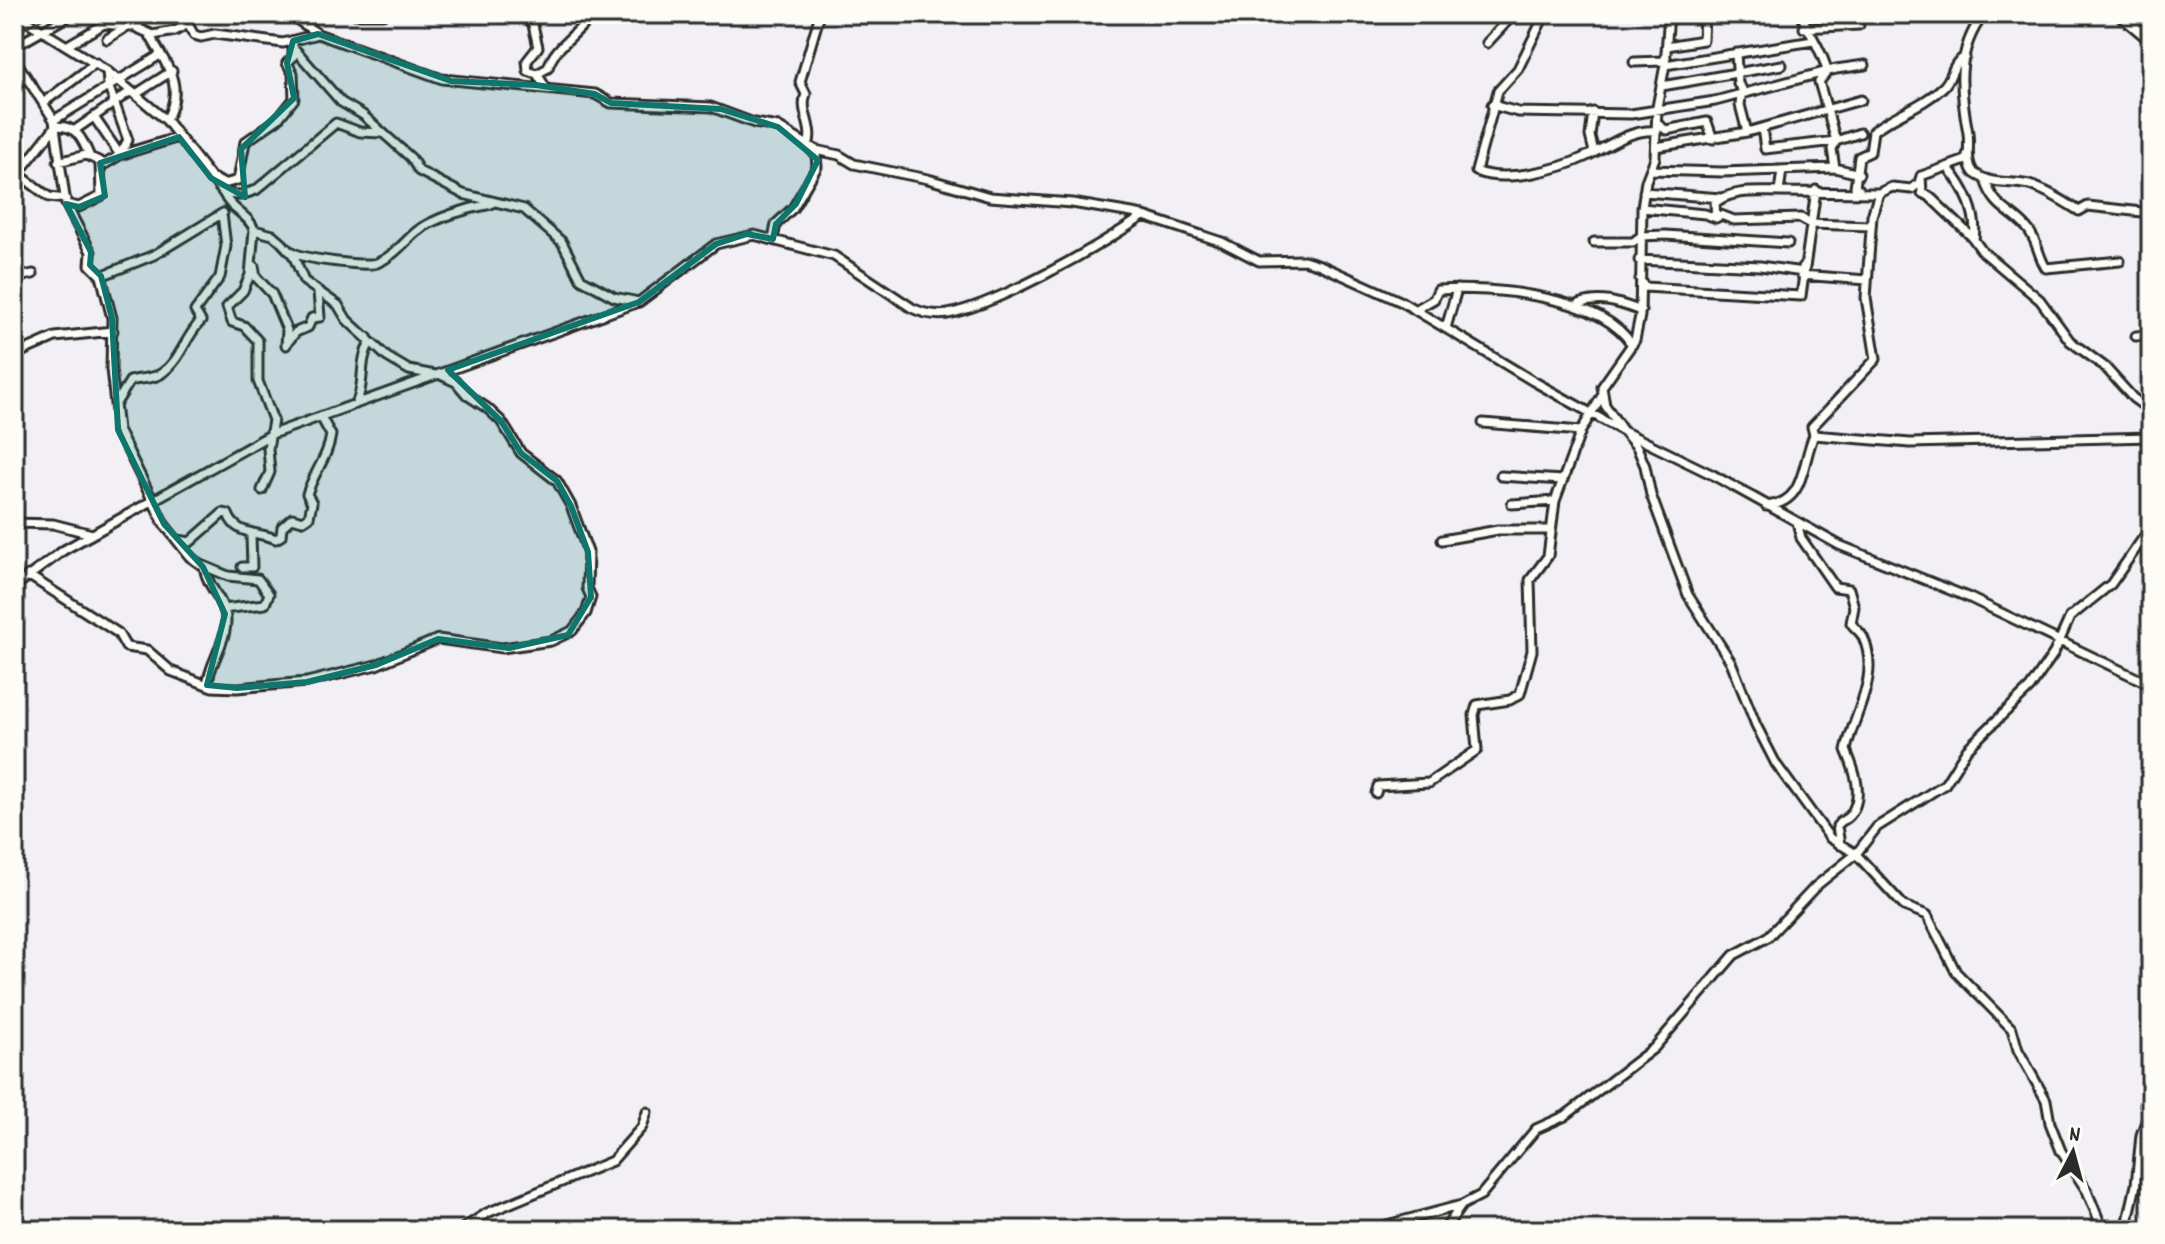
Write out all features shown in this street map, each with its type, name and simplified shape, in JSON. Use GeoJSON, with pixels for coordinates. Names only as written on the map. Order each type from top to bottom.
{"type":"FeatureCollection","features":[{"type":"Feature","properties":{"kind":"highway"},"geometry":{"type":"LineString","coordinates":[[2121,14],[2151,39]]}},
{"type":"Feature","properties":{"kind":"street"},"geometry":{"type":"LineString","coordinates":[[15,14],[96,63],[166,120],[224,194],[228,204],[252,222],[250,275],[243,291],[227,307],[232,322],[244,326],[258,341],[258,381],[273,420],[268,449],[270,472],[262,490]]}},
{"type":"Feature","properties":{"kind":"street"},"geometry":{"type":"LineString","coordinates":[[14,47],[38,30],[72,14]]}},
{"type":"Feature","properties":{"kind":"street"},"geometry":{"type":"LineString","coordinates":[[68,45],[104,24],[113,14]]}},
{"type":"Feature","properties":{"kind":"street"},"geometry":{"type":"LineString","coordinates":[[182,14],[194,35],[201,37],[215,34],[293,44],[318,34]]}},
{"type":"Feature","properties":{"kind":"street"},"geometry":{"type":"LineString","coordinates":[[289,14],[318,34],[442,79],[595,94],[611,103],[711,107],[754,123],[778,127],[808,146],[816,155],[817,167],[793,208],[776,224],[773,239]]}},
{"type":"Feature","properties":{"kind":"street"},"geometry":{"type":"LineString","coordinates":[[355,14],[383,14]]}},
{"type":"Feature","properties":{"kind":"street"},"geometry":{"type":"LineString","coordinates":[[525,14],[535,29],[538,47],[527,61],[528,71],[549,88]]}},
{"type":"Feature","properties":{"kind":"street"},"geometry":{"type":"LineString","coordinates":[[523,85],[548,68],[550,59],[571,36],[580,32],[592,14]]}},
{"type":"Feature","properties":{"kind":"street"},"geometry":{"type":"LineString","coordinates":[[808,146],[810,131],[803,108],[806,94],[800,82],[820,14]]}},
{"type":"Feature","properties":{"kind":"street"},"geometry":{"type":"LineString","coordinates":[[1487,43],[1514,14]]}},
{"type":"Feature","properties":{"kind":"street"},"geometry":{"type":"LineString","coordinates":[[1545,14],[1518,69],[1498,91],[1492,105],[1490,110],[1494,113],[1476,165],[1478,172],[1519,176],[1556,167],[1636,132],[1658,128],[1666,130],[1707,122],[1713,139]]}},
{"type":"Feature","properties":{"kind":"street"},"geometry":{"type":"LineString","coordinates":[[1669,14],[1666,61],[1657,107],[1656,147],[1642,208],[1639,260],[1641,311],[1632,345],[1606,376],[1605,405],[1637,447],[1651,495],[1688,595],[1731,662],[1776,764],[1822,829],[1856,854],[1898,901],[1927,915],[1956,972],[2012,1029],[2020,1054],[2046,1100],[2051,1129],[2087,1191],[2103,1230]]}},
{"type":"Feature","properties":{"kind":"street"},"geometry":{"type":"LineString","coordinates":[[1667,46],[1703,40],[1704,14]]}},
{"type":"Feature","properties":{"kind":"street"},"geometry":{"type":"LineString","coordinates":[[1921,176],[1949,169],[1966,160],[1969,137],[1960,99],[1965,57],[1974,27],[1984,14]]}},
{"type":"Feature","properties":{"kind":"street"},"geometry":{"type":"LineString","coordinates":[[135,27],[148,15]]}},
{"type":"Feature","properties":{"kind":"street"},"geometry":{"type":"LineString","coordinates":[[1802,15],[1804,28],[1827,72]]}},
{"type":"Feature","properties":{"kind":"street"},"geometry":{"type":"LineString","coordinates":[[104,24],[135,27],[149,34],[175,31],[188,24]]}},
{"type":"Feature","properties":{"kind":"street"},"geometry":{"type":"LineString","coordinates":[[1804,28],[1859,25]]}},
{"type":"Feature","properties":{"kind":"street"},"geometry":{"type":"LineString","coordinates":[[107,39],[125,28]]}},
{"type":"Feature","properties":{"kind":"street"},"geometry":{"type":"LineString","coordinates":[[149,34],[176,83],[174,107],[166,120]]}},
{"type":"Feature","properties":{"kind":"street"},"geometry":{"type":"LineString","coordinates":[[1634,62],[1736,53],[1813,41]]}},
{"type":"Feature","properties":{"kind":"street"},"geometry":{"type":"LineString","coordinates":[[293,44],[341,102],[359,111],[422,173],[456,192],[524,209],[557,236],[570,253],[581,279],[614,297],[639,302]]}},
{"type":"Feature","properties":{"kind":"street"},"geometry":{"type":"LineString","coordinates":[[211,178],[224,184],[235,182],[245,142],[278,119],[294,99],[293,73],[287,63],[293,57],[293,44]]}},
{"type":"Feature","properties":{"kind":"street"},"geometry":{"type":"LineString","coordinates":[[1818,52],[1836,69]]}},
{"type":"Feature","properties":{"kind":"street"},"geometry":{"type":"LineString","coordinates":[[1736,53],[1747,132]]}},
{"type":"Feature","properties":{"kind":"street"},"geometry":{"type":"LineString","coordinates":[[100,163],[101,196],[79,207],[49,197],[16,174],[55,123],[108,85],[160,55]]}},
{"type":"Feature","properties":{"kind":"street"},"geometry":{"type":"LineString","coordinates":[[1874,204],[1866,192],[1855,187],[1859,157],[1870,152],[1873,131],[1919,107],[1948,82],[1954,65],[1965,57]]}},
{"type":"Feature","properties":{"kind":"street"},"geometry":{"type":"LineString","coordinates":[[14,58],[55,123],[58,162],[66,201],[91,252],[90,265],[101,276],[113,331],[118,430],[126,450],[155,501],[164,524],[190,557],[203,567],[228,576],[258,579],[269,594],[265,604],[223,609]]}},
{"type":"Feature","properties":{"kind":"street"},"geometry":{"type":"LineString","coordinates":[[43,103],[96,63]]}},
{"type":"Feature","properties":{"kind":"street"},"geometry":{"type":"LineString","coordinates":[[1662,86],[1782,65]]}},
{"type":"Feature","properties":{"kind":"street"},"geometry":{"type":"LineString","coordinates":[[1492,105],[1518,112],[1631,114],[1657,107],[1715,101],[1836,69],[1865,65]]}},
{"type":"Feature","properties":{"kind":"street"},"geometry":{"type":"LineString","coordinates":[[107,71],[108,85],[128,140],[120,155]]}},
{"type":"Feature","properties":{"kind":"street"},"geometry":{"type":"LineString","coordinates":[[75,130],[114,100],[134,93],[172,71]]}},
{"type":"Feature","properties":{"kind":"street"},"geometry":{"type":"LineString","coordinates":[[1827,72],[1819,82],[1836,141],[1832,149],[1835,168]]}},
{"type":"Feature","properties":{"kind":"street"},"geometry":{"type":"LineString","coordinates":[[1656,147],[1747,132],[1861,100]]}},
{"type":"Feature","properties":{"kind":"street"},"geometry":{"type":"LineString","coordinates":[[1593,112],[1590,136],[1594,152]]}},
{"type":"Feature","properties":{"kind":"street"},"geometry":{"type":"LineString","coordinates":[[94,117],[120,155]]}},
{"type":"Feature","properties":{"kind":"street"},"geometry":{"type":"LineString","coordinates":[[55,123],[75,130],[90,157],[100,163]]}},
{"type":"Feature","properties":{"kind":"street"},"geometry":{"type":"LineString","coordinates":[[224,194],[241,195],[256,190],[336,123],[360,132],[382,133]]}},
{"type":"Feature","properties":{"kind":"street"},"geometry":{"type":"LineString","coordinates":[[1762,128],[1765,149],[1836,141],[1860,133]]}},
{"type":"Feature","properties":{"kind":"street"},"geometry":{"type":"LineString","coordinates":[[100,163],[179,137]]}},
{"type":"Feature","properties":{"kind":"street"},"geometry":{"type":"LineString","coordinates":[[808,146],[839,155],[854,164],[928,179],[972,193],[1029,202],[1072,203],[1142,217],[1222,242],[1259,261],[1304,260],[1320,265],[1415,310],[1623,431],[1713,475],[1839,545],[1970,598],[2151,685]]}},
{"type":"Feature","properties":{"kind":"street"},"geometry":{"type":"LineString","coordinates":[[1967,155],[1971,159],[1971,168],[1985,180],[1993,201],[2016,216],[2031,234],[2046,268],[2120,261]]}},
{"type":"Feature","properties":{"kind":"street"},"geometry":{"type":"LineString","coordinates":[[58,162],[90,157]]}},
{"type":"Feature","properties":{"kind":"street"},"geometry":{"type":"LineString","coordinates":[[1651,170],[1835,168],[1859,174]]}},
{"type":"Feature","properties":{"kind":"street"},"geometry":{"type":"LineString","coordinates":[[1949,169],[1965,192],[1975,224],[1974,239]]}},
{"type":"Feature","properties":{"kind":"street"},"geometry":{"type":"LineString","coordinates":[[1779,192],[1782,170]]}},
{"type":"Feature","properties":{"kind":"street"},"geometry":{"type":"LineString","coordinates":[[1644,192],[1721,198],[1742,193],[1816,190],[1879,193],[1892,187],[1912,189],[1921,176]]}},
{"type":"Feature","properties":{"kind":"street"},"geometry":{"type":"LineString","coordinates":[[1921,176],[1922,193],[1974,239],[1982,251],[2040,300],[2070,341],[2105,367],[2133,398],[2151,411]]}},
{"type":"Feature","properties":{"kind":"street"},"geometry":{"type":"LineString","coordinates":[[1985,180],[2027,185],[2079,211],[2088,206],[2151,213]]}},
{"type":"Feature","properties":{"kind":"street"},"geometry":{"type":"LineString","coordinates":[[1639,276],[1644,287],[1801,296],[1816,190]]}},
{"type":"Feature","properties":{"kind":"street"},"geometry":{"type":"LineString","coordinates":[[1766,506],[1786,502],[1796,493],[1815,423],[1876,359],[1867,280],[1874,204],[1879,193]]}},
{"type":"Feature","properties":{"kind":"street"},"geometry":{"type":"LineString","coordinates":[[1716,218],[1715,203],[1721,198]]}},
{"type":"Feature","properties":{"kind":"street"},"geometry":{"type":"LineString","coordinates":[[101,276],[154,255],[222,214],[228,204]]}},
{"type":"Feature","properties":{"kind":"street"},"geometry":{"type":"LineString","coordinates":[[254,230],[273,235],[298,258],[375,265],[399,250],[428,225],[465,209],[495,204]]}},
{"type":"Feature","properties":{"kind":"street"},"geometry":{"type":"LineString","coordinates":[[1642,208],[1705,214],[1716,218],[1721,215],[1734,220],[1801,218],[1810,224],[1871,226]]}},
{"type":"Feature","properties":{"kind":"street"},"geometry":{"type":"LineString","coordinates":[[115,405],[130,381],[159,376],[181,356],[183,346],[201,321],[195,311],[221,274],[226,246],[222,214]]}},
{"type":"Feature","properties":{"kind":"street"},"geometry":{"type":"LineString","coordinates":[[14,584],[94,534],[272,434],[639,302],[716,244],[747,234],[834,256],[912,308],[925,315],[939,315],[958,311],[1030,280],[1142,217]]}},
{"type":"Feature","properties":{"kind":"street"},"geometry":{"type":"LineString","coordinates":[[1594,242],[1633,242],[1641,236],[1788,243]]}},
{"type":"Feature","properties":{"kind":"street"},"geometry":{"type":"LineString","coordinates":[[26,576],[118,633],[126,647],[147,650],[171,671],[207,685],[237,688],[307,682],[376,665],[438,639],[490,644],[495,648],[536,644],[566,636],[580,621],[591,599],[587,588],[588,556],[571,506],[557,481],[521,453],[501,421],[456,382],[439,375],[409,370],[387,357],[347,320],[338,305],[304,281],[293,255],[282,243]]}},
{"type":"Feature","properties":{"kind":"street"},"geometry":{"type":"LineString","coordinates":[[1639,260],[1760,266],[1796,273],[1803,272],[1807,249]]}},
{"type":"Feature","properties":{"kind":"street"},"geometry":{"type":"LineString","coordinates":[[249,260],[254,265],[257,281],[269,289],[283,320],[286,345],[296,332],[308,327],[312,318],[320,317],[318,292]]}},
{"type":"Feature","properties":{"kind":"street"},"geometry":{"type":"LineString","coordinates":[[1788,273],[1867,280]]}},
{"type":"Feature","properties":{"kind":"street"},"geometry":{"type":"LineString","coordinates":[[14,278],[33,274]]}},
{"type":"Feature","properties":{"kind":"street"},"geometry":{"type":"LineString","coordinates":[[1446,328],[1457,289]]}},
{"type":"Feature","properties":{"kind":"street"},"geometry":{"type":"LineString","coordinates":[[1415,310],[1434,299],[1438,290],[1534,295],[1577,305],[1623,330],[1632,345]]}},
{"type":"Feature","properties":{"kind":"street"},"geometry":{"type":"LineString","coordinates":[[1577,305],[1593,299],[1604,300],[1641,311]]}},
{"type":"Feature","properties":{"kind":"street"},"geometry":{"type":"LineString","coordinates":[[14,355],[55,337],[113,331]]}},
{"type":"Feature","properties":{"kind":"street"},"geometry":{"type":"LineString","coordinates":[[356,404],[363,388],[364,351],[370,343],[366,335]]}},
{"type":"Feature","properties":{"kind":"street"},"geometry":{"type":"LineString","coordinates":[[2136,336],[2151,335]]}},
{"type":"Feature","properties":{"kind":"street"},"geometry":{"type":"LineString","coordinates":[[1376,793],[1378,786],[1436,780],[1477,750],[1474,715],[1477,705],[1510,700],[1520,694],[1532,651],[1530,580],[1548,556],[1555,501],[1581,431],[1603,394]]}},
{"type":"Feature","properties":{"kind":"street"},"geometry":{"type":"LineString","coordinates":[[178,539],[190,542],[223,513],[228,514],[232,524],[251,536],[266,535],[276,539],[281,536],[284,524],[292,518],[303,521],[309,517],[310,479],[317,464],[325,458],[331,435],[321,417]]}},
{"type":"Feature","properties":{"kind":"street"},"geometry":{"type":"LineString","coordinates":[[1483,423],[1581,431]]}},
{"type":"Feature","properties":{"kind":"street"},"geometry":{"type":"LineString","coordinates":[[1814,435],[1910,443],[2151,437]]}},
{"type":"Feature","properties":{"kind":"street"},"geometry":{"type":"LineString","coordinates":[[1501,476],[1563,480]]}},
{"type":"Feature","properties":{"kind":"street"},"geometry":{"type":"LineString","coordinates":[[1512,504],[1555,501]]}},
{"type":"Feature","properties":{"kind":"street"},"geometry":{"type":"LineString","coordinates":[[1797,522],[1801,538],[1835,587],[1849,589],[1854,607],[1851,623],[1862,633],[1866,651],[1867,693],[1846,750],[1855,766],[1857,797],[1855,808],[1837,826],[1840,845]]}},
{"type":"Feature","properties":{"kind":"street"},"geometry":{"type":"LineString","coordinates":[[14,523],[53,524],[94,534]]}},
{"type":"Feature","properties":{"kind":"street"},"geometry":{"type":"LineString","coordinates":[[1368,1230],[1462,1205],[1485,1192],[1513,1154],[1540,1125],[1565,1116],[1654,1048],[1703,996],[1734,955],[1768,937],[1816,886],[1856,854],[1877,827],[1945,784],[1967,749],[2030,688],[2054,653],[2076,610],[2111,584],[2151,527]]}},
{"type":"Feature","properties":{"kind":"street"},"geometry":{"type":"LineString","coordinates":[[1442,540],[1498,530],[1549,530]]}},
{"type":"Feature","properties":{"kind":"street"},"geometry":{"type":"LineString","coordinates":[[242,567],[252,567],[251,536]]}},
{"type":"Feature","properties":{"kind":"street"},"geometry":{"type":"LineString","coordinates":[[203,567],[207,585],[223,609],[223,640],[215,651],[207,685]]}},
{"type":"Feature","properties":{"kind":"street"},"geometry":{"type":"LineString","coordinates":[[2126,1230],[2136,1185],[2141,1135],[2150,1118],[2145,1105],[2151,1073]]}},
{"type":"Feature","properties":{"kind":"street"},"geometry":{"type":"LineString","coordinates":[[461,1230],[487,1213],[612,1161],[642,1127],[647,1112]]}},
{"type":"Feature","properties":{"kind":"street"},"geometry":{"type":"LineString","coordinates":[[1444,1230],[1462,1205]]}},
{"type":"Feature","properties":{"kind":"highlighted area"},"geometry":{"type":"Polygon","coordinates":[[[318,34],[451,81],[536,85],[595,94],[611,103],[721,109],[778,127],[818,160],[796,204],[776,224],[773,239],[747,234],[716,244],[639,302],[448,370],[501,421],[521,453],[557,481],[571,506],[588,552],[591,597],[568,635],[509,648],[438,639],[376,665],[307,682],[237,688],[207,685],[225,614],[203,567],[164,524],[118,430],[112,318],[101,276],[90,265],[91,252],[66,204],[79,207],[105,196],[100,163],[179,137],[211,178],[245,197],[241,149],[294,98],[287,63],[293,41],[318,34]]]}},
{"type":"Feature","properties":{"kind":"railway"},"geometry":{"type":"LineString","coordinates":[[14,34],[49,14]]}}]}
